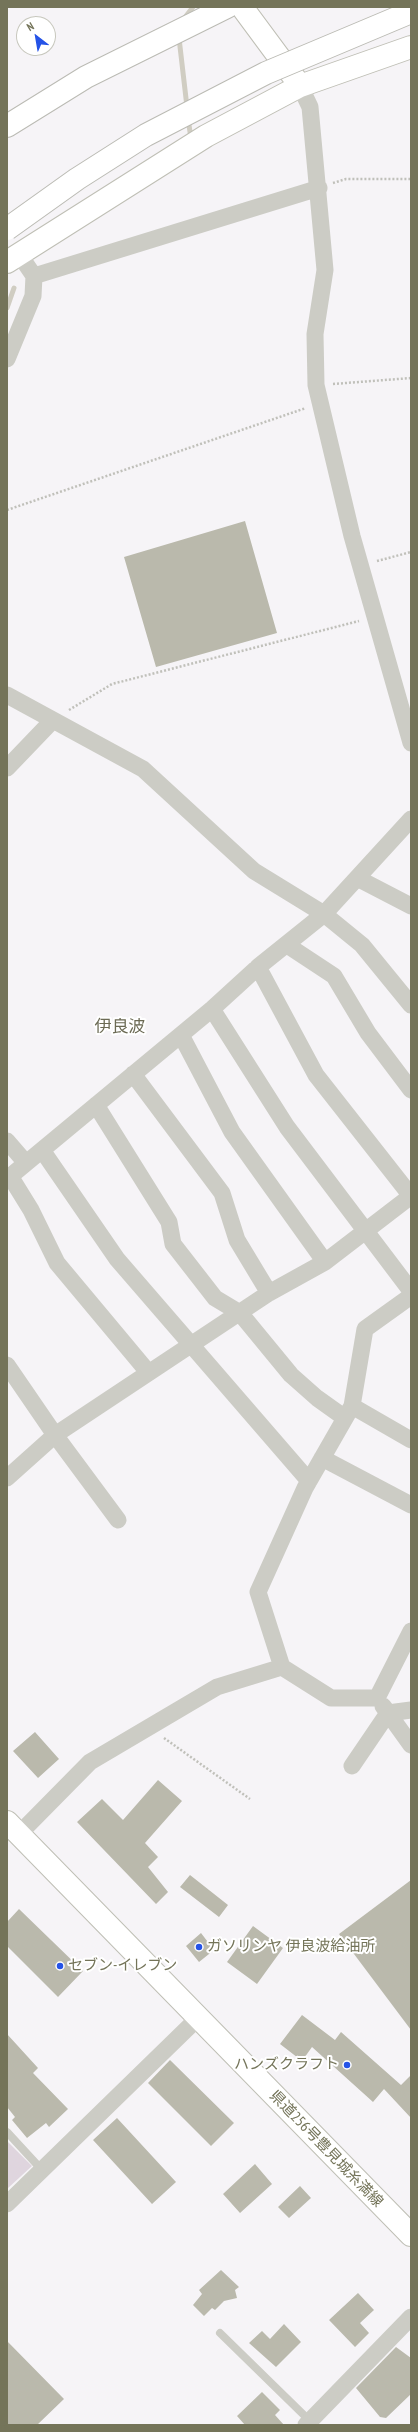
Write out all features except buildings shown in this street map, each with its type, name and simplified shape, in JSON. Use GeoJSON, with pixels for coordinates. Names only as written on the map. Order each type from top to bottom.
{"type":"FeatureCollection","features":[{"type":"Feature","properties":{"kind":"main road"},"geometry":{"type":"LineString","coordinates":[[7,126],[86,77],[132,52],[227,7]]}},
{"type":"Feature","properties":{"kind":"main road"},"geometry":{"type":"LineString","coordinates":[[242,7],[300,86]]}},
{"type":"Feature","properties":{"kind":"main road"},"geometry":{"type":"LineString","coordinates":[[7,229],[77,179],[167,124],[266,73],[411,12]]}},
{"type":"Feature","properties":{"kind":"main road"},"geometry":{"type":"LineString","coordinates":[[13,258],[206,136],[300,86],[411,47]]}},
{"type":"Feature","properties":{"kind":"main road","name":"県道256号豊見城糸満線"},"geometry":{"type":"LineString","coordinates":[[13,1828],[411,2235]]}},
{"type":"Feature","properties":{"kind":"street"},"geometry":{"type":"LineString","coordinates":[[300,86],[310,107],[319,188],[325,270],[315,334],[316,385],[361,566],[411,744]]}},
{"type":"Feature","properties":{"kind":"street"},"geometry":{"type":"LineString","coordinates":[[34,276],[319,188]]}},
{"type":"Feature","properties":{"kind":"street"},"geometry":{"type":"LineString","coordinates":[[13,258],[34,276]]}},
{"type":"Feature","properties":{"kind":"street"},"geometry":{"type":"LineString","coordinates":[[7,359],[33,296],[34,276]]}},
{"type":"Feature","properties":{"kind":"street"},"geometry":{"type":"LineString","coordinates":[[7,695],[143,769],[254,871],[324,914],[362,945],[411,1005]]}},
{"type":"Feature","properties":{"kind":"street"},"geometry":{"type":"LineString","coordinates":[[7,768],[52,720]]}},
{"type":"Feature","properties":{"kind":"street"},"geometry":{"type":"LineString","coordinates":[[148,1372],[57,1263],[31,1210],[9,1177],[181,1035],[258,968],[324,914],[411,819]]}},
{"type":"Feature","properties":{"kind":"street"},"geometry":{"type":"LineString","coordinates":[[357,878],[411,906]]}},
{"type":"Feature","properties":{"kind":"street"},"geometry":{"type":"LineString","coordinates":[[287,945],[334,976],[368,1033],[411,1090]]}},
{"type":"Feature","properties":{"kind":"street"},"geometry":{"type":"LineString","coordinates":[[7,1478],[54,1435],[269,1293],[325,1262],[411,1196],[316,1075],[258,968]]}},
{"type":"Feature","properties":{"kind":"street"},"geometry":{"type":"LineString","coordinates":[[212,1009],[287,1127],[411,1291]]}},
{"type":"Feature","properties":{"kind":"street"},"geometry":{"type":"LineString","coordinates":[[181,1035],[232,1132],[325,1262]]}},
{"type":"Feature","properties":{"kind":"street"},"geometry":{"type":"LineString","coordinates":[[133,1074],[222,1193],[237,1240],[269,1293]]}},
{"type":"Feature","properties":{"kind":"street"},"geometry":{"type":"LineString","coordinates":[[96,1105],[169,1222],[173,1244],[215,1298],[240,1313],[291,1375],[317,1398],[411,1440]]}},
{"type":"Feature","properties":{"kind":"street"},"geometry":{"type":"LineString","coordinates":[[7,1141],[26,1163]]}},
{"type":"Feature","properties":{"kind":"street"},"geometry":{"type":"LineString","coordinates":[[42,1150],[117,1259],[309,1481]]}},
{"type":"Feature","properties":{"kind":"street"},"geometry":{"type":"LineString","coordinates":[[377,1698],[331,1698],[282,1667],[258,1592],[309,1481],[349,1412],[365,1329],[411,1296]]}},
{"type":"Feature","properties":{"kind":"street"},"geometry":{"type":"LineString","coordinates":[[7,1365],[54,1435],[118,1520]]}},
{"type":"Feature","properties":{"kind":"street"},"geometry":{"type":"LineString","coordinates":[[322,1458],[411,1505]]}},
{"type":"Feature","properties":{"kind":"street"},"geometry":{"type":"LineString","coordinates":[[377,1698],[411,1631]]}},
{"type":"Feature","properties":{"kind":"street"},"geometry":{"type":"LineString","coordinates":[[13,1828],[90,1762],[217,1687],[282,1667]]}},
{"type":"Feature","properties":{"kind":"street"},"geometry":{"type":"LineString","coordinates":[[377,1698],[411,1745]]}},
{"type":"Feature","properties":{"kind":"street"},"geometry":{"type":"LineString","coordinates":[[352,1766],[388,1713],[411,1710]]}},
{"type":"Feature","properties":{"kind":"street"},"geometry":{"type":"LineString","coordinates":[[7,2204],[198,2018]]}},
{"type":"Feature","properties":{"kind":"street"},"geometry":{"type":"LineString","coordinates":[[308,2423],[411,2317]]}},
{"type":"Feature","properties":{"kind":"lane"},"geometry":{"type":"LineString","coordinates":[[7,2132],[42,2170]]}},
{"type":"Feature","properties":{"kind":"lane"},"geometry":{"type":"LineString","coordinates":[[220,2333],[308,2423]]}},
{"type":"Feature","properties":{"kind":"path"},"geometry":{"type":"LineString","coordinates":[[319,188],[346,179],[411,179]]}},
{"type":"Feature","properties":{"kind":"path"},"geometry":{"type":"LineString","coordinates":[[316,385],[411,378]]}},
{"type":"Feature","properties":{"kind":"path"},"geometry":{"type":"LineString","coordinates":[[7,510],[320,403]]}},
{"type":"Feature","properties":{"kind":"path"},"geometry":{"type":"LineString","coordinates":[[361,566],[411,552]]}},
{"type":"Feature","properties":{"kind":"path"},"geometry":{"type":"LineString","coordinates":[[52,720],[112,684],[375,618]]}},
{"type":"Feature","properties":{"kind":"path"},"geometry":{"type":"LineString","coordinates":[[149,1727],[250,1799]]}},
{"type":"Feature","properties":{"kind":"shaded area"},"geometry":{"type":"Polygon","coordinates":[[[7,2141],[32,2166],[7,2189],[7,2141]]]}},
{"type":"Feature","properties":{"kind":"waterway"},"geometry":{"type":"LineString","coordinates":[[183,20],[193,7]]}},
{"type":"Feature","properties":{"kind":"waterway"},"geometry":{"type":"LineString","coordinates":[[179,38],[187,107]]}},
{"type":"Feature","properties":{"kind":"waterway"},"geometry":{"type":"LineString","coordinates":[[188,119],[191,138]]}},
{"type":"Feature","properties":{"kind":"waterway"},"geometry":{"type":"LineString","coordinates":[[7,308],[14,288]]}},
{"type":"Feature","properties":{"kind":"place","name":"ガソリンヤ 伊良波給油所"},"geometry":{"type":"Point","coordinates":[199,1947]}},
{"type":"Feature","properties":{"kind":"place","name":"セブン-イレブン"},"geometry":{"type":"Point","coordinates":[60,1966]}},
{"type":"Feature","properties":{"kind":"place","name":"ハンズクラフト"},"geometry":{"type":"Point","coordinates":[347,2065]}},
{"type":"Feature","properties":{"kind":"district","name":"伊良波"},"geometry":{"type":"Point","coordinates":[120,1027]}}]}
